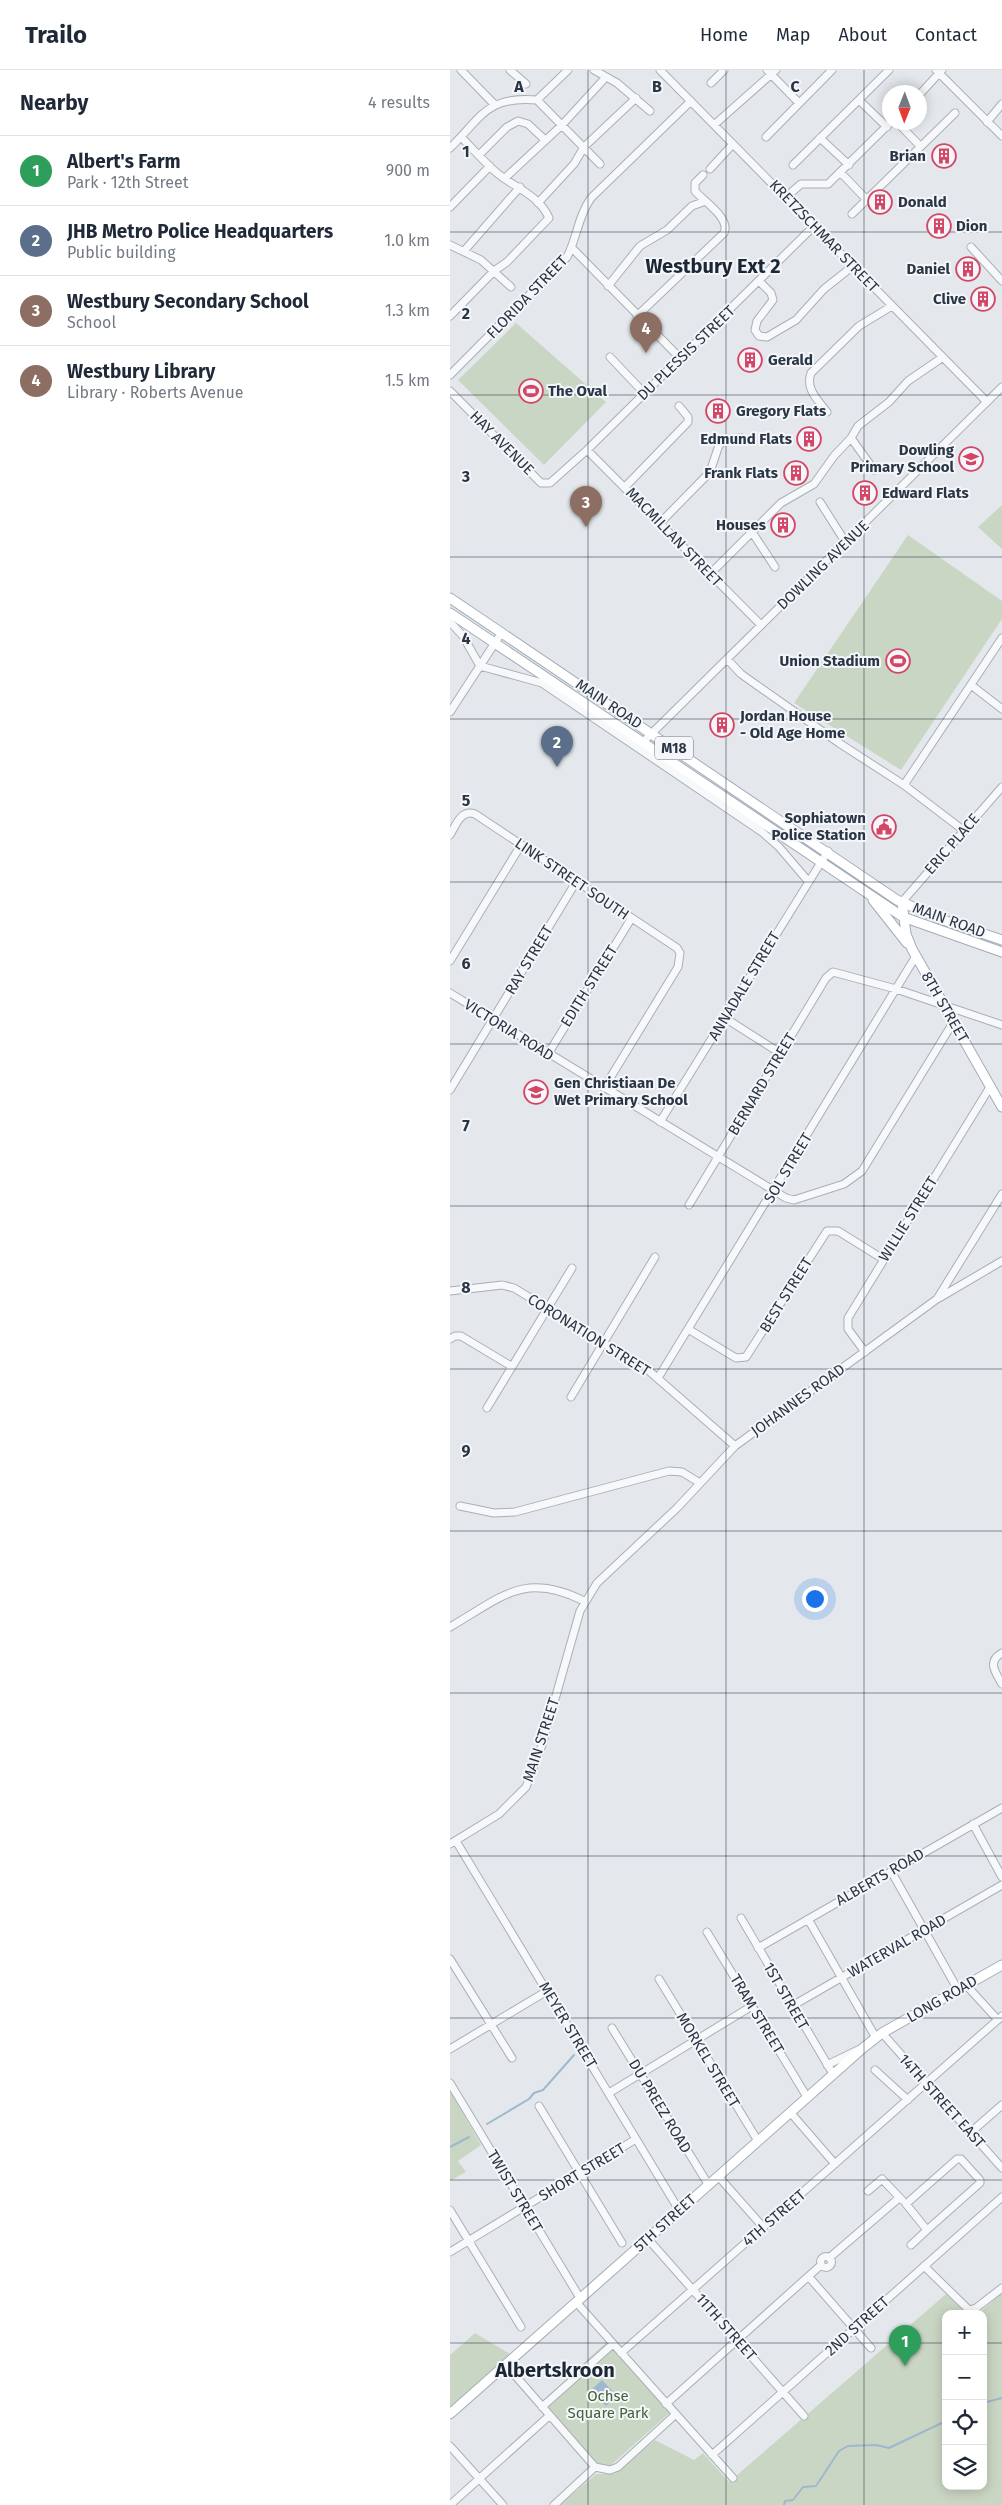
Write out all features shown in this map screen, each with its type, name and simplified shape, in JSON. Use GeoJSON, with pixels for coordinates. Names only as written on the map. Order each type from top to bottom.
{"type":"FeatureCollection","features":[{"type":"Feature","properties":{"kind":"main road","name":"MAIN ROAD"},"geometry":{"type":"LineString","coordinates":[[450,598],[902,902],[943,920],[1002,940]]}},
{"type":"Feature","properties":{"kind":"main road","name":"MAIN ROAD"},"geometry":{"type":"LineString","coordinates":[[450,613],[903,918],[1002,952]]}},
{"type":"Feature","properties":{"kind":"main road"},"geometry":{"type":"LineString","coordinates":[[869,894],[912,949]]}},
{"type":"Feature","properties":{"kind":"main road","name":"8TH STREET"},"geometry":{"type":"LineString","coordinates":[[902,902],[903,918],[912,949],[1002,1106]]}},
{"type":"Feature","properties":{"kind":"main road"},"geometry":{"type":"LineString","coordinates":[[912,949],[912,931],[924,926]]}},
{"type":"Feature","properties":{"kind":"main road","name":"LONG ROAD"},"geometry":{"type":"LineString","coordinates":[[879,2036],[1002,1965]]}},
{"type":"Feature","properties":{"kind":"main road","name":"5TH STREET"},"geometry":{"type":"LineString","coordinates":[[450,2414],[832,2074],[879,2036]]}},
{"type":"Feature","properties":{"kind":"street"},"geometry":{"type":"LineString","coordinates":[[461,70],[494,104]]}},
{"type":"Feature","properties":{"kind":"street"},"geometry":{"type":"LineString","coordinates":[[511,70],[526,84]]}},
{"type":"Feature","properties":{"kind":"street"},"geometry":{"type":"LineString","coordinates":[[537,100],[568,70]]}},
{"type":"Feature","properties":{"kind":"street"},"geometry":{"type":"LineString","coordinates":[[594,70],[636,98],[650,111]]}},
{"type":"Feature","properties":{"kind":"street","name":"KRETZSCHMAR STREET"},"geometry":{"type":"LineString","coordinates":[[660,70],[987,402]]}},
{"type":"Feature","properties":{"kind":"street"},"geometry":{"type":"LineString","coordinates":[[711,83],[724,70]]}},
{"type":"Feature","properties":{"kind":"street"},"geometry":{"type":"LineString","coordinates":[[766,137],[832,70]]}},
{"type":"Feature","properties":{"kind":"street"},"geometry":{"type":"LineString","coordinates":[[792,165],[889,70]]}},
{"type":"Feature","properties":{"kind":"street"},"geometry":{"type":"LineString","coordinates":[[927,86],[939,71],[1002,136]]}},
{"type":"Feature","properties":{"kind":"street"},"geometry":{"type":"LineString","coordinates":[[714,125],[772,72],[799,103]]}},
{"type":"Feature","properties":{"kind":"street"},"geometry":{"type":"LineString","coordinates":[[505,178],[544,139],[562,125],[606,77]]}},
{"type":"Feature","properties":{"kind":"street"},"geometry":{"type":"LineString","coordinates":[[450,148],[494,104],[513,98],[537,100],[600,164]]}},
{"type":"Feature","properties":{"kind":"street"},"geometry":{"type":"LineString","coordinates":[[538,202],[574,164],[584,147],[636,98]]}},
{"type":"Feature","properties":{"kind":"street"},"geometry":{"type":"LineString","coordinates":[[860,100],[882,119]]}},
{"type":"Feature","properties":{"kind":"street","name":"FLORIDA STREET"},"geometry":{"type":"LineString","coordinates":[[450,375],[562,264],[572,248],[580,217],[591,198],[691,101]]}},
{"type":"Feature","properties":{"kind":"street"},"geometry":{"type":"LineString","coordinates":[[988,122],[1002,104]]}},
{"type":"Feature","properties":{"kind":"street"},"geometry":{"type":"LineString","coordinates":[[852,214],[955,113]]}},
{"type":"Feature","properties":{"kind":"street"},"geometry":{"type":"LineString","coordinates":[[479,155],[507,127],[518,121],[528,124],[544,139]]}},
{"type":"Feature","properties":{"kind":"street"},"geometry":{"type":"LineString","coordinates":[[786,198],[801,184],[824,185],[841,173],[884,130]]}},
{"type":"Feature","properties":{"kind":"street"},"geometry":{"type":"LineString","coordinates":[[905,130],[920,146]]}},
{"type":"Feature","properties":{"kind":"street"},"geometry":{"type":"LineString","coordinates":[[450,316],[494,271],[507,262],[548,222],[546,212],[538,202],[490,166],[461,137]]}},
{"type":"Feature","properties":{"kind":"street"},"geometry":{"type":"LineString","coordinates":[[820,138],[849,164]]}},
{"type":"Feature","properties":{"kind":"street"},"geometry":{"type":"LineString","coordinates":[[710,168],[733,144]]}},
{"type":"Feature","properties":{"kind":"street"},"geometry":{"type":"LineString","coordinates":[[450,207],[490,166]]}},
{"type":"Feature","properties":{"kind":"street"},"geometry":{"type":"LineString","coordinates":[[841,173],[867,200]]}},
{"type":"Feature","properties":{"kind":"street"},"geometry":{"type":"LineString","coordinates":[[637,316],[724,233],[726,225],[723,218],[704,202],[694,187],[703,175]]}},
{"type":"Feature","properties":{"kind":"street"},"geometry":{"type":"LineString","coordinates":[[464,251],[520,187]]}},
{"type":"Feature","properties":{"kind":"street"},"geometry":{"type":"LineString","coordinates":[[608,286],[640,246],[667,230],[692,206],[704,202]]}},
{"type":"Feature","properties":{"kind":"street","name":"DU PLESSIS STREET"},"geometry":{"type":"LineString","coordinates":[[557,479],[814,227]]}},
{"type":"Feature","properties":{"kind":"street"},"geometry":{"type":"LineString","coordinates":[[972,247],[1002,281]]}},
{"type":"Feature","properties":{"kind":"street"},"geometry":{"type":"LineString","coordinates":[[451,248],[464,251],[481,260],[511,287]]}},
{"type":"Feature","properties":{"kind":"street"},"geometry":{"type":"LineString","coordinates":[[572,248],[680,358]]}},
{"type":"Feature","properties":{"kind":"street"},"geometry":{"type":"LineString","coordinates":[[760,281],[771,293],[773,300],[758,321],[755,330],[759,336],[767,337],[796,320],[824,289],[853,266]]}},
{"type":"Feature","properties":{"kind":"street"},"geometry":{"type":"LineString","coordinates":[[827,412],[811,391],[809,382],[811,373],[859,326],[892,306]]}},
{"type":"Feature","properties":{"kind":"street"},"geometry":{"type":"LineString","coordinates":[[610,357],[644,393]]}},
{"type":"Feature","properties":{"kind":"street"},"geometry":{"type":"LineString","coordinates":[[710,574],[781,503],[814,484],[830,460],[851,438],[858,426],[889,402],[908,381],[943,357]]}},
{"type":"Feature","properties":{"kind":"street","name":"DOWLING AVENUE"},"geometry":{"type":"LineString","coordinates":[[643,742],[1002,387]]}},
{"type":"Feature","properties":{"kind":"street","name":"HAY AVENUE"},"geometry":{"type":"LineString","coordinates":[[450,391],[541,483],[547,484],[557,479]]}},
{"type":"Feature","properties":{"kind":"street"},"geometry":{"type":"LineString","coordinates":[[625,487],[688,422],[688,417],[679,406]]}},
{"type":"Feature","properties":{"kind":"street"},"geometry":{"type":"LineString","coordinates":[[660,523],[710,472],[719,445],[727,440],[742,438]]}},
{"type":"Feature","properties":{"kind":"street"},"geometry":{"type":"LineString","coordinates":[[851,438],[874,470]]}},
{"type":"Feature","properties":{"kind":"street","name":"MACMILLAN STREET"},"geometry":{"type":"LineString","coordinates":[[587,450],[761,625]]}},
{"type":"Feature","properties":{"kind":"street"},"geometry":{"type":"LineString","coordinates":[[820,502],[846,543]]}},
{"type":"Feature","properties":{"kind":"street"},"geometry":{"type":"LineString","coordinates":[[752,532],[775,567]]}},
{"type":"Feature","properties":{"kind":"street"},"geometry":{"type":"LineString","coordinates":[[450,622],[462,636],[480,666]]}},
{"type":"Feature","properties":{"kind":"street"},"geometry":{"type":"LineString","coordinates":[[450,712],[502,632]]}},
{"type":"Feature","properties":{"kind":"street"},"geometry":{"type":"LineString","coordinates":[[904,785],[1002,638]]}},
{"type":"Feature","properties":{"kind":"street"},"geometry":{"type":"LineString","coordinates":[[727,659],[746,677],[838,743],[904,785],[963,830]]}},
{"type":"Feature","properties":{"kind":"street","name":"MAIN ROAD"},"geometry":{"type":"LineString","coordinates":[[480,666],[542,684],[762,832],[808,881]]}},
{"type":"Feature","properties":{"kind":"street"},"geometry":{"type":"LineString","coordinates":[[971,685],[1002,709]]}},
{"type":"Feature","properties":{"kind":"street","name":"ERIC PLACE"},"geometry":{"type":"LineString","coordinates":[[902,902],[1002,787]]}},
{"type":"Feature","properties":{"kind":"street","name":"LINK STREET SOUTH"},"geometry":{"type":"LineString","coordinates":[[450,835],[466,812],[474,814],[677,948],[680,952],[680,962],[604,1088]]}},
{"type":"Feature","properties":{"kind":"street"},"geometry":{"type":"LineString","coordinates":[[450,961],[521,845]]}},
{"type":"Feature","properties":{"kind":"street","name":"ANNADALE STREET"},"geometry":{"type":"LineString","coordinates":[[660,1122],[828,851]]}},
{"type":"Feature","properties":{"kind":"street","name":"RAY STREET"},"geometry":{"type":"LineString","coordinates":[[450,1090],[576,882]]}},
{"type":"Feature","properties":{"kind":"street","name":"EDITH STREET"},"geometry":{"type":"LineString","coordinates":[[548,1054],[631,919]]}},
{"type":"Feature","properties":{"kind":"street","name":"SOL STREET"},"geometry":{"type":"LineString","coordinates":[[658,1378],[896,989],[912,949]]}},
{"type":"Feature","properties":{"kind":"street","name":"BERNARD STREET"},"geometry":{"type":"LineString","coordinates":[[689,1205],[826,978],[833,972],[842,973],[896,989]]}},
{"type":"Feature","properties":{"kind":"street"},"geometry":{"type":"LineString","coordinates":[[896,989],[1002,1025]]}},
{"type":"Feature","properties":{"kind":"street","name":"VICTORIA ROAD"},"geometry":{"type":"LineString","coordinates":[[450,994],[774,1190]]}},
{"type":"Feature","properties":{"kind":"street"},"geometry":{"type":"LineString","coordinates":[[724,1018],[780,1053]]}},
{"type":"Feature","properties":{"kind":"street"},"geometry":{"type":"LineString","coordinates":[[774,1190],[790,1200],[798,1200],[844,1184],[856,1177],[869,1161],[954,1021]]}},
{"type":"Feature","properties":{"kind":"street","name":"WILLIE STREET"},"geometry":{"type":"LineString","coordinates":[[865,1352],[848,1329],[847,1321],[990,1086]]}},
{"type":"Feature","properties":{"kind":"street","name":"JOHANNES ROAD"},"geometry":{"type":"LineString","coordinates":[[584,1601],[597,1583],[700,1483],[735,1446],[937,1299],[1002,1194]]}},
{"type":"Feature","properties":{"kind":"street","name":"BEST STREET"},"geometry":{"type":"LineString","coordinates":[[688,1329],[736,1358],[746,1357],[827,1230],[838,1232],[883,1259]]}},
{"type":"Feature","properties":{"kind":"street"},"geometry":{"type":"LineString","coordinates":[[571,1397],[655,1257]]}},
{"type":"Feature","properties":{"kind":"street"},"geometry":{"type":"LineString","coordinates":[[937,1299],[1002,1261]]}},
{"type":"Feature","properties":{"kind":"street"},"geometry":{"type":"LineString","coordinates":[[486,1408],[572,1268]]}},
{"type":"Feature","properties":{"kind":"street","name":"CORONATION STREET"},"geometry":{"type":"LineString","coordinates":[[450,1291],[506,1284],[603,1342],[658,1378],[735,1446]]}},
{"type":"Feature","properties":{"kind":"street"},"geometry":{"type":"LineString","coordinates":[[450,1340],[458,1335],[511,1366]]}},
{"type":"Feature","properties":{"kind":"street"},"geometry":{"type":"LineString","coordinates":[[460,1506],[494,1513],[515,1512],[670,1471],[682,1472],[700,1483]]}},
{"type":"Feature","properties":{"kind":"street"},"geometry":{"type":"LineString","coordinates":[[450,1627],[499,1598],[534,1586],[557,1588],[584,1601]]}},
{"type":"Feature","properties":{"kind":"street","name":"MAIN STREET"},"geometry":{"type":"LineString","coordinates":[[453,1843],[507,1808],[528,1782],[542,1745],[584,1601]]}},
{"type":"Feature","properties":{"kind":"street"},"geometry":{"type":"LineString","coordinates":[[1000,1654],[993,1660],[993,1666],[1002,1684]]}},
{"type":"Feature","properties":{"kind":"street","name":"ALBERTS ROAD"},"geometry":{"type":"LineString","coordinates":[[758,1948],[1002,1808]]}},
{"type":"Feature","properties":{"kind":"street"},"geometry":{"type":"LineString","coordinates":[[973,1824],[1002,1877]]}},
{"type":"Feature","properties":{"kind":"street","name":"MEYER STREET"},"geometry":{"type":"LineString","coordinates":[[453,1843],[547,1991],[679,2210]]}},
{"type":"Feature","properties":{"kind":"street"},"geometry":{"type":"LineString","coordinates":[[891,1871],[958,1990]]}},
{"type":"Feature","properties":{"kind":"street","name":"WATERVAL ROAD"},"geometry":{"type":"LineString","coordinates":[[792,2006],[1002,1885]]}},
{"type":"Feature","properties":{"kind":"street","name":"1ST STREET"},"geometry":{"type":"LineString","coordinates":[[741,1918],[832,2074]]}},
{"type":"Feature","properties":{"kind":"street"},"geometry":{"type":"LineString","coordinates":[[808,1919],[842,1978],[879,2036]]}},
{"type":"Feature","properties":{"kind":"street","name":"TRAM STREET"},"geometry":{"type":"LineString","coordinates":[[707,1932],[808,2097]]}},
{"type":"Feature","properties":{"kind":"street"},"geometry":{"type":"LineString","coordinates":[[450,1959],[490,2026],[512,2058]]}},
{"type":"Feature","properties":{"kind":"street","name":"MORKEL STREET"},"geometry":{"type":"LineString","coordinates":[[659,1979],[758,2141]]}},
{"type":"Feature","properties":{"kind":"street"},"geometry":{"type":"LineString","coordinates":[[927,2083],[1000,2018],[966,1985]]}},
{"type":"Feature","properties":{"kind":"street"},"geometry":{"type":"LineString","coordinates":[[450,2049],[547,1991]]}},
{"type":"Feature","properties":{"kind":"street"},"geometry":{"type":"LineString","coordinates":[[609,2093],[752,2006]]}},
{"type":"Feature","properties":{"kind":"street","name":"DU PREEZ ROAD"},"geometry":{"type":"LineString","coordinates":[[612,2028],[708,2184]]}},
{"type":"Feature","properties":{"kind":"street","name":"14TH STREET EAST"},"geometry":{"type":"LineString","coordinates":[[879,2036],[927,2083],[1002,2168]]}},
{"type":"Feature","properties":{"kind":"street"},"geometry":{"type":"LineString","coordinates":[[827,2065],[863,2048]]}},
{"type":"Feature","properties":{"kind":"street"},"geometry":{"type":"LineString","coordinates":[[875,2070],[908,2100]]}},
{"type":"Feature","properties":{"kind":"street","name":"TWIST STREET"},"geometry":{"type":"LineString","coordinates":[[450,2083],[525,2207],[578,2300],[613,2344],[733,2478]]}},
{"type":"Feature","properties":{"kind":"street","name":"4TH STREET"},"geometry":{"type":"LineString","coordinates":[[621,2353],[927,2083]]}},
{"type":"Feature","properties":{"kind":"street"},"geometry":{"type":"LineString","coordinates":[[970,2133],[1002,2105]]}},
{"type":"Feature","properties":{"kind":"street"},"geometry":{"type":"LineString","coordinates":[[539,2106],[622,2243]]}},
{"type":"Feature","properties":{"kind":"street"},"geometry":{"type":"LineString","coordinates":[[790,2112],[835,2164]]}},
{"type":"Feature","properties":{"kind":"street","name":"SHORT STREET"},"geometry":{"type":"LineString","coordinates":[[450,2252],[636,2139]]}},
{"type":"Feature","properties":{"kind":"street"},"geometry":{"type":"LineString","coordinates":[[906,2204],[957,2159],[961,2159],[980,2180],[980,2184],[911,2245]]}},
{"type":"Feature","properties":{"kind":"street"},"geometry":{"type":"LineString","coordinates":[[718,2176],[764,2227]]}},
{"type":"Feature","properties":{"kind":"street"},"geometry":{"type":"LineString","coordinates":[[868,2191],[882,2179],[927,2230]]}},
{"type":"Feature","properties":{"kind":"street","name":"2ND STREET"},"geometry":{"type":"LineString","coordinates":[[712,2455],[1002,2197]]}},
{"type":"Feature","properties":{"kind":"street"},"geometry":{"type":"LineString","coordinates":[[666,2404],[821,2265],[828,2267],[830,2259],[899,2198]]}},
{"type":"Feature","properties":{"kind":"street"},"geometry":{"type":"LineString","coordinates":[[450,2210],[521,2327]]}},
{"type":"Feature","properties":{"kind":"street","name":"11TH STREET"},"geometry":{"type":"LineString","coordinates":[[648,2239],[804,2416]]}},
{"type":"Feature","properties":{"kind":"street"},"geometry":{"type":"LineString","coordinates":[[924,2266],[967,2309],[972,2310],[1002,2288]]}},
{"type":"Feature","properties":{"kind":"street"},"geometry":{"type":"LineString","coordinates":[[809,2277],[871,2348]]}},
{"type":"Feature","properties":{"kind":"street"},"geometry":{"type":"LineString","coordinates":[[542,2407],[613,2344]]}},
{"type":"Feature","properties":{"kind":"street"},"geometry":{"type":"LineString","coordinates":[[506,2365],[595,2467],[610,2470],[618,2467],[676,2414]]}},
{"type":"Feature","properties":{"kind":"street"},"geometry":{"type":"LineString","coordinates":[[450,2505],[549,2416]]}},
{"type":"Feature","properties":{"kind":"street"},"geometry":{"type":"LineString","coordinates":[[450,2446],[503,2505]]}},
{"type":"Feature","properties":{"kind":"street"},"geometry":{"type":"LineString","coordinates":[[554,2505],[595,2467]]}},
{"type":"Feature","properties":{"kind":"green space","name":"The Oval"},"geometry":{"type":"Polygon","coordinates":[[[516,323],[606,402],[544,465],[458,380],[516,323]]]}},
{"type":"Feature","properties":{"kind":"green space"},"geometry":{"type":"Polygon","coordinates":[[[1002,505],[1002,549],[978,527],[1002,505]]]}},
{"type":"Feature","properties":{"kind":"green space","name":"Union Stadium"},"geometry":{"type":"Polygon","coordinates":[[[908,535],[1002,601],[1002,619],[901,770],[794,703],[908,535]]]}},
{"type":"Feature","properties":{"kind":"green space"},"geometry":{"type":"Polygon","coordinates":[[[450,2091],[481,2145],[458,2161],[466,2172],[450,2181],[450,2091]]]}},
{"type":"Feature","properties":{"kind":"green space"},"geometry":{"type":"Polygon","coordinates":[[[1002,2293],[1002,2505],[560,2505],[596,2474],[614,2474],[655,2440],[694,2460],[703,2453],[729,2482],[946,2294],[963,2310],[942,2310],[942,2490],[987,2490],[987,2310],[983,2310],[1002,2293]]]}},
{"type":"Feature","properties":{"kind":"green space"},"geometry":{"type":"Polygon","coordinates":[[[475,2333],[510,2354],[450,2408],[450,2355],[475,2333]]]}},
{"type":"Feature","properties":{"kind":"green space","name":"Ochse Square Park"},"geometry":{"type":"Polygon","coordinates":[[[611,2338],[675,2408],[610,2466],[592,2464],[540,2403],[611,2338]]]}},
{"type":"Feature","properties":{"kind":"water"},"geometry":{"type":"Polygon","coordinates":[[[602,2380],[617,2396],[606,2406],[591,2390],[602,2380]]]}},
{"type":"Feature","properties":{"kind":"waterway"},"geometry":{"type":"LineString","coordinates":[[487,2124],[529,2099],[534,2093],[543,2090],[574,2055]]}},
{"type":"Feature","properties":{"kind":"waterway"},"geometry":{"type":"LineString","coordinates":[[450,2147],[469,2137]]}},
{"type":"Feature","properties":{"kind":"waterway"},"geometry":{"type":"LineString","coordinates":[[987,2402],[1002,2398]]}},
{"type":"Feature","properties":{"kind":"waterway"},"geometry":{"type":"LineString","coordinates":[[784,2505],[785,2501],[793,2500],[803,2487],[816,2486],[839,2451],[848,2446],[876,2445],[889,2448],[942,2423]]}},
{"type":"Feature","properties":{"kind":"place","name":"Brian"},"geometry":{"type":"Point","coordinates":[944,156]}},
{"type":"Feature","properties":{"kind":"place","name":"Donald"},"geometry":{"type":"Point","coordinates":[880,202]}},
{"type":"Feature","properties":{"kind":"place","name":"Dion"},"geometry":{"type":"Point","coordinates":[939,226]}},
{"type":"Feature","properties":{"kind":"place","name":"Daniel"},"geometry":{"type":"Point","coordinates":[968,269]}},
{"type":"Feature","properties":{"kind":"place","name":"Clive"},"geometry":{"type":"Point","coordinates":[983,299]}},
{"type":"Feature","properties":{"kind":"place","name":"Westbury Library"},"geometry":{"type":"Point","coordinates":[646,353]}},
{"type":"Feature","properties":{"kind":"place","name":"Gerald"},"geometry":{"type":"Point","coordinates":[750,360]}},
{"type":"Feature","properties":{"kind":"place","name":"The Oval"},"geometry":{"type":"Point","coordinates":[531,391]}},
{"type":"Feature","properties":{"kind":"place","name":"Gregory Flats"},"geometry":{"type":"Point","coordinates":[718,411]}},
{"type":"Feature","properties":{"kind":"place","name":"Edmund Flats"},"geometry":{"type":"Point","coordinates":[809,439]}},
{"type":"Feature","properties":{"kind":"place","name":"Dowling Primary School"},"geometry":{"type":"Point","coordinates":[971,459]}},
{"type":"Feature","properties":{"kind":"place","name":"Frank Flats"},"geometry":{"type":"Point","coordinates":[796,473]}},
{"type":"Feature","properties":{"kind":"place","name":"Edward Flats"},"geometry":{"type":"Point","coordinates":[865,493]}},
{"type":"Feature","properties":{"kind":"place","name":"Houses"},"geometry":{"type":"Point","coordinates":[783,525]}},
{"type":"Feature","properties":{"kind":"place","name":"Westbury Secondary School"},"geometry":{"type":"Point","coordinates":[586,527]}},
{"type":"Feature","properties":{"kind":"place","name":"Union Stadium"},"geometry":{"type":"Point","coordinates":[898,661]}},
{"type":"Feature","properties":{"kind":"place","name":"Jordan House - Old Age Home"},"geometry":{"type":"Point","coordinates":[722,725]}},
{"type":"Feature","properties":{"kind":"place","name":"JHB Metro Police Headquarters"},"geometry":{"type":"Point","coordinates":[557,767]}},
{"type":"Feature","properties":{"kind":"place","name":"Sophiatown Police Station"},"geometry":{"type":"Point","coordinates":[884,827]}},
{"type":"Feature","properties":{"kind":"place","name":"Gen Christiaan De Wet Primary School"},"geometry":{"type":"Point","coordinates":[536,1092]}},
{"type":"Feature","properties":{"kind":"place","name":"Albert's Farm"},"geometry":{"type":"Point","coordinates":[905,2366]}},
{"type":"Feature","properties":{"kind":"district","name":"Westbury Ext 2"},"geometry":{"type":"Point","coordinates":[713,266]}},
{"type":"Feature","properties":{"kind":"district","name":"Albertskroon"},"geometry":{"type":"Point","coordinates":[555,2370]}}]}
